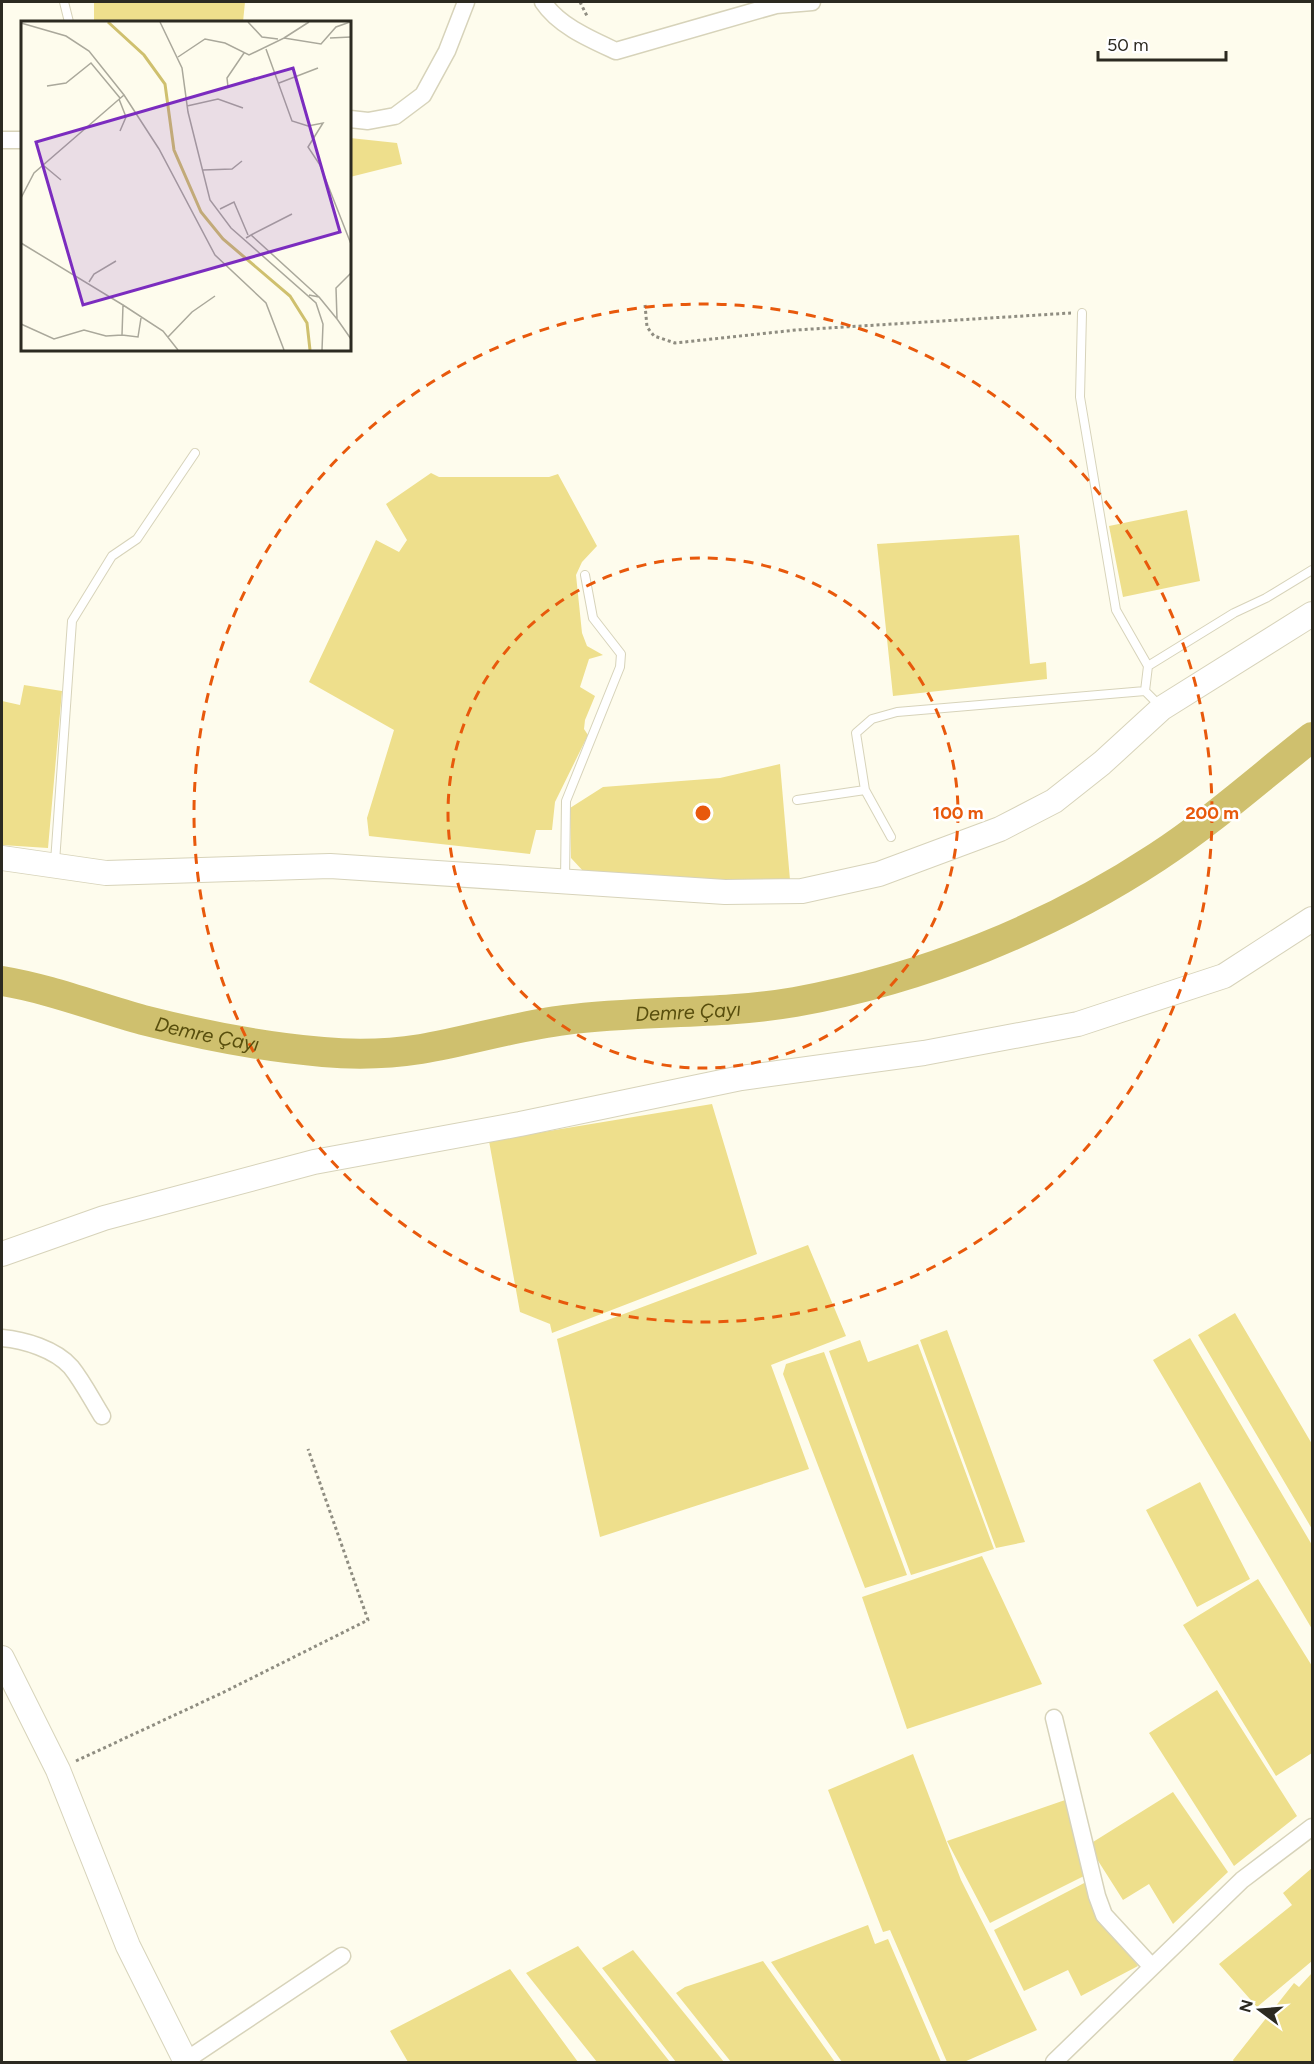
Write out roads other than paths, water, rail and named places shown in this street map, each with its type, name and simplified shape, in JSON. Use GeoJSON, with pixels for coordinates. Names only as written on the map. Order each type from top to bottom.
{"type":"FeatureCollection","features":[{"type":"Feature","properties":{"kind":"street"},"geometry":{"type":"LineString","coordinates":[[351,119],[368,121],[395,116],[423,95],[447,51],[466,2]]}},
{"type":"Feature","properties":{"kind":"street"},"geometry":{"type":"LineString","coordinates":[[543,2],[548,9],[578,33],[616,51],[776,5],[812,2]]}},
{"type":"Feature","properties":{"kind":"street"},"geometry":{"type":"LineString","coordinates":[[2,140],[21,140]]}},
{"type":"Feature","properties":{"kind":"street"},"geometry":{"type":"LineString","coordinates":[[2,858],[106,873],[330,866],[725,892],[802,891],[879,874],[1000,829],[1054,801],[1102,763],[1162,708],[1312,614]]}},
{"type":"Feature","properties":{"kind":"street"},"geometry":{"type":"LineString","coordinates":[[2,1254],[104,1218],[314,1162],[520,1124],[741,1078],[924,1053],[1078,1024],[1224,976],[1312,919]]}},
{"type":"Feature","properties":{"kind":"street"},"geometry":{"type":"LineString","coordinates":[[2,1338],[50,1351],[70,1366],[102,1416]]}},
{"type":"Feature","properties":{"kind":"street"},"geometry":{"type":"LineString","coordinates":[[2,1658],[58,1770],[128,1946],[185,2062],[342,1956]]}},
{"type":"Feature","properties":{"kind":"street"},"geometry":{"type":"LineString","coordinates":[[1054,1718],[1097,1896],[1104,1915],[1152,1968]]}},
{"type":"Feature","properties":{"kind":"street"},"geometry":{"type":"LineString","coordinates":[[1054,2062],[1242,1880],[1312,1827]]}},
{"type":"Feature","properties":{"kind":"lane"},"geometry":{"type":"LineString","coordinates":[[64,2],[69,21]]}},
{"type":"Feature","properties":{"kind":"lane"},"geometry":{"type":"LineString","coordinates":[[1082,313],[1080,396],[1116,610],[1148,666],[1144,691]]}},
{"type":"Feature","properties":{"kind":"lane"},"geometry":{"type":"LineString","coordinates":[[55,866],[72,621],[112,556],[137,539],[195,453]]}},
{"type":"Feature","properties":{"kind":"lane"},"geometry":{"type":"LineString","coordinates":[[1148,666],[1234,612],[1266,598],[1312,570]]}},
{"type":"Feature","properties":{"kind":"lane"},"geometry":{"type":"LineString","coordinates":[[566,881],[566,801],[620,667],[621,654],[593,618],[585,575]]}},
{"type":"Feature","properties":{"kind":"lane"},"geometry":{"type":"LineString","coordinates":[[891,837],[865,790],[855,733],[872,719],[897,712],[1144,691],[1162,708]]}},
{"type":"Feature","properties":{"kind":"lane"},"geometry":{"type":"LineString","coordinates":[[797,800],[865,790]]}},
{"type":"Feature","properties":{"kind":"waterway","name":"Demre Çayı"},"geometry":{"type":"LineString","coordinates":[[2,981],[55,993],[143,1020],[210,1035],[255,1044],[347,1054],[421,1049],[565,1020],[738,1009],[795,1002],[890,980],[937,965],[984,948],[1073,906],[1116,883],[1177,843],[1217,814],[1312,737]]}}]}
